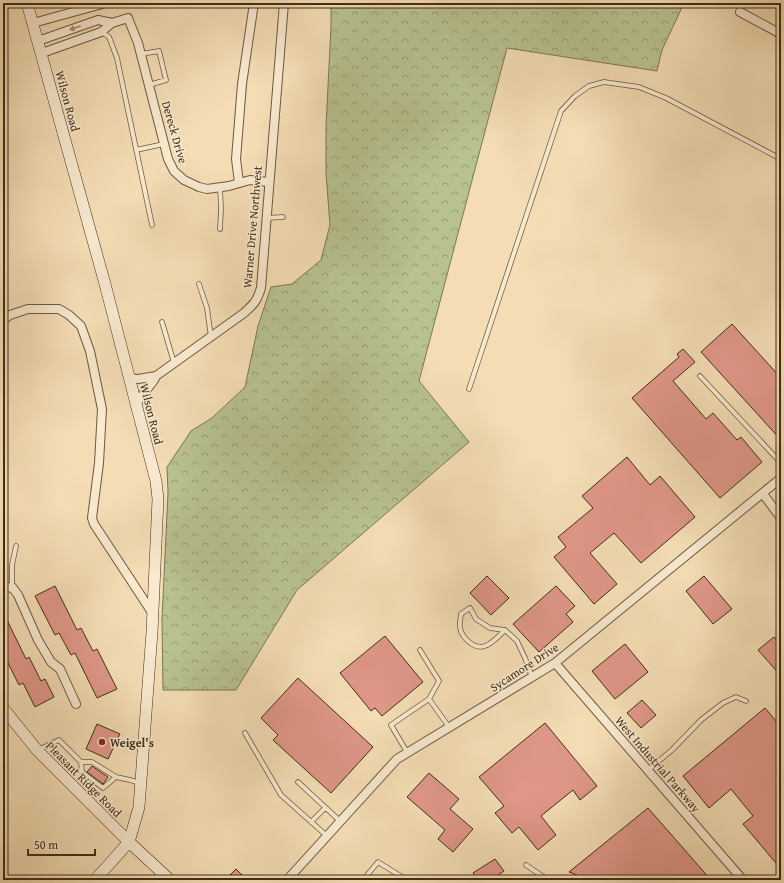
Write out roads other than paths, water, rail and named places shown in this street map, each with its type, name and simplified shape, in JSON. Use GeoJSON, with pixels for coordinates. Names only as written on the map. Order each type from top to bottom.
{"type":"FeatureCollection","features":[{"type":"Feature","properties":{"kind":"street","name":"Wilson Road"},"geometry":{"type":"LineString","coordinates":[[27,3],[105,284],[156,481],[158,499],[153,614],[139,807],[129,842]]}},
{"type":"Feature","properties":{"kind":"street"},"geometry":{"type":"LineString","coordinates":[[33,23],[92,5],[106,3]]}},
{"type":"Feature","properties":{"kind":"street","name":"Warner Drive Northwest"},"geometry":{"type":"LineString","coordinates":[[239,183],[236,159],[242,84],[254,3]]}},
{"type":"Feature","properties":{"kind":"street","name":"Warner Drive Northwest"},"geometry":{"type":"LineString","coordinates":[[129,378],[138,379],[156,376],[244,314],[257,300],[261,288],[268,182],[284,3]]}},
{"type":"Feature","properties":{"kind":"street"},"geometry":{"type":"LineString","coordinates":[[740,12],[781,34]]}},
{"type":"Feature","properties":{"kind":"street","name":"Dereck Drive"},"geometry":{"type":"LineString","coordinates":[[38,41],[98,20],[112,23],[128,18],[138,43],[168,159],[174,171],[184,180],[199,188],[207,189],[228,186],[250,180],[268,182]]}},
{"type":"Feature","properties":{"kind":"street"},"geometry":{"type":"LineString","coordinates":[[42,53],[101,32],[112,23]]}},
{"type":"Feature","properties":{"kind":"street"},"geometry":{"type":"LineString","coordinates":[[3,320],[10,315],[28,309],[59,310],[69,315],[81,326],[90,351],[102,409],[100,463],[92,518],[94,524],[153,614]]}},
{"type":"Feature","properties":{"kind":"street"},"geometry":{"type":"LineString","coordinates":[[136,404],[156,376]]}},
{"type":"Feature","properties":{"kind":"street","name":"Sycamore Drive"},"geometry":{"type":"LineString","coordinates":[[287,880],[397,759],[555,663],[781,478]]}},
{"type":"Feature","properties":{"kind":"street"},"geometry":{"type":"LineString","coordinates":[[763,494],[781,518]]}},
{"type":"Feature","properties":{"kind":"street"},"geometry":{"type":"LineString","coordinates":[[7,587],[18,595],[38,640],[51,662],[60,669],[76,704]]}},
{"type":"Feature","properties":{"kind":"street","name":"West Industrial Parkway"},"geometry":{"type":"LineString","coordinates":[[555,663],[743,880]]}},
{"type":"Feature","properties":{"kind":"street","name":"Pleasant Ridge Road"},"geometry":{"type":"LineString","coordinates":[[3,708],[36,750],[129,842],[170,880]]}},
{"type":"Feature","properties":{"kind":"street"},"geometry":{"type":"LineString","coordinates":[[95,880],[129,842]]}},
{"type":"Feature","properties":{"kind":"lane"},"geometry":{"type":"LineString","coordinates":[[101,32],[109,37],[117,58],[152,224]]}},
{"type":"Feature","properties":{"kind":"lane"},"geometry":{"type":"LineString","coordinates":[[141,54],[159,51],[166,80],[149,84]]}},
{"type":"Feature","properties":{"kind":"lane"},"geometry":{"type":"LineString","coordinates":[[469,388],[561,112],[575,96],[589,86],[604,82],[639,87],[666,98],[781,159]]}},
{"type":"Feature","properties":{"kind":"lane"},"geometry":{"type":"LineString","coordinates":[[136,150],[164,144]]}},
{"type":"Feature","properties":{"kind":"lane"},"geometry":{"type":"LineString","coordinates":[[220,187],[220,229]]}},
{"type":"Feature","properties":{"kind":"lane"},"geometry":{"type":"LineString","coordinates":[[266,218],[283,217]]}},
{"type":"Feature","properties":{"kind":"lane"},"geometry":{"type":"LineString","coordinates":[[199,284],[206,308],[211,337]]}},
{"type":"Feature","properties":{"kind":"lane"},"geometry":{"type":"LineString","coordinates":[[162,322],[174,363]]}},
{"type":"Feature","properties":{"kind":"lane"},"geometry":{"type":"LineString","coordinates":[[700,376],[781,463]]}},
{"type":"Feature","properties":{"kind":"lane"},"geometry":{"type":"LineString","coordinates":[[7,587],[16,546]]}},
{"type":"Feature","properties":{"kind":"lane"},"geometry":{"type":"LineString","coordinates":[[505,630],[494,641],[483,647],[474,645],[464,637],[460,627],[461,614],[470,608],[476,619],[490,628],[505,630],[517,641],[532,677]]}},
{"type":"Feature","properties":{"kind":"lane"},"geometry":{"type":"LineString","coordinates":[[407,752],[391,726],[429,699],[439,680],[420,650]]}},
{"type":"Feature","properties":{"kind":"lane"},"geometry":{"type":"LineString","coordinates":[[648,770],[672,750],[701,720],[723,703],[736,697],[746,701]]}},
{"type":"Feature","properties":{"kind":"lane"},"geometry":{"type":"LineString","coordinates":[[429,699],[449,727]]}},
{"type":"Feature","properties":{"kind":"lane"},"geometry":{"type":"LineString","coordinates":[[245,733],[281,795],[327,836]]}},
{"type":"Feature","properties":{"kind":"lane"},"geometry":{"type":"LineString","coordinates":[[36,750],[59,740],[81,762],[82,772],[103,788],[116,777]]}},
{"type":"Feature","properties":{"kind":"lane"},"geometry":{"type":"LineString","coordinates":[[81,762],[92,762],[116,777],[140,783]]}},
{"type":"Feature","properties":{"kind":"lane"},"geometry":{"type":"LineString","coordinates":[[298,782],[340,822]]}},
{"type":"Feature","properties":{"kind":"lane"},"geometry":{"type":"LineString","coordinates":[[311,822],[325,808]]}},
{"type":"Feature","properties":{"kind":"lane"},"geometry":{"type":"LineString","coordinates":[[363,880],[378,862],[404,879]]}},
{"type":"Feature","properties":{"kind":"lane"},"geometry":{"type":"LineString","coordinates":[[526,865],[548,880]]}},
{"type":"Feature","properties":{"kind":"place","name":"Weigel's"},"geometry":{"type":"Point","coordinates":[102,742]}}]}
